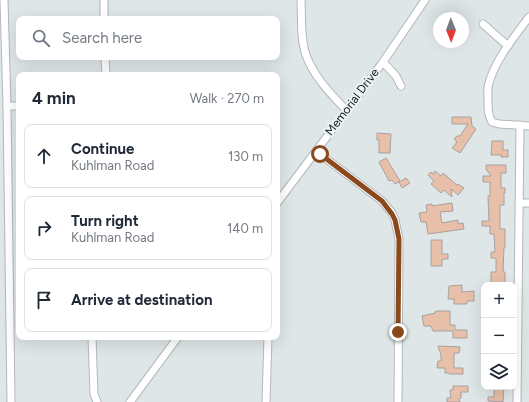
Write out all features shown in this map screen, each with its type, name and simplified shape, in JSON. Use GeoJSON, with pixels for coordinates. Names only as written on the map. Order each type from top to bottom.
{"type":"FeatureCollection","features":[{"type":"Feature","properties":{"kind":"street"},"geometry":{"type":"LineString","coordinates":[[4,0],[11,402]]}},
{"type":"Feature","properties":{"kind":"street"},"geometry":{"type":"LineString","coordinates":[[104,0],[104,16]]}},
{"type":"Feature","properties":{"kind":"street"},"geometry":{"type":"LineString","coordinates":[[301,0],[302,35],[306,55],[322,85],[346,110]]}},
{"type":"Feature","properties":{"kind":"street","name":"Memorial Drive"},"geometry":{"type":"LineString","coordinates":[[280,199],[383,62],[426,0]]}},
{"type":"Feature","properties":{"kind":"street"},"geometry":{"type":"LineString","coordinates":[[529,17],[508,46],[492,73],[488,84],[488,108],[489,116],[492,122],[499,124],[529,126]]}},
{"type":"Feature","properties":{"kind":"street"},"geometry":{"type":"LineString","coordinates":[[483,24],[508,46]]}},
{"type":"Feature","properties":{"kind":"street"},"geometry":{"type":"LineString","coordinates":[[105,60],[106,72]]}},
{"type":"Feature","properties":{"kind":"street"},"geometry":{"type":"LineString","coordinates":[[383,62],[396,76],[401,86]]}},
{"type":"Feature","properties":{"kind":"street"},"geometry":{"type":"LineString","coordinates":[[7,106],[16,106]]}},
{"type":"Feature","properties":{"kind":"street"},"geometry":{"type":"LineString","coordinates":[[517,402],[520,125]]}},
{"type":"Feature","properties":{"kind":"street"},"geometry":{"type":"LineString","coordinates":[[316,151],[382,201],[395,220],[399,239],[398,402]]}},
{"type":"Feature","properties":{"kind":"street"},"geometry":{"type":"LineString","coordinates":[[519,203],[529,203]]}},
{"type":"Feature","properties":{"kind":"street"},"geometry":{"type":"LineString","coordinates":[[92,340],[94,394],[97,402]]}},
{"type":"Feature","properties":{"kind":"street"},"geometry":{"type":"LineString","coordinates":[[130,402],[176,340]]}},
{"type":"Feature","properties":{"kind":"street"},"geometry":{"type":"LineString","coordinates":[[266,402],[268,340]]}},
{"type":"Feature","properties":{"kind":"building"},"geometry":{"type":"Polygon","coordinates":[[[452,117],[471,117],[472,126],[476,129],[460,153],[452,148],[457,142],[454,139],[457,136],[460,136],[468,124],[452,124],[452,117]]]}},
{"type":"Feature","properties":{"kind":"building"},"geometry":{"type":"Polygon","coordinates":[[[377,133],[391,134],[390,153],[379,153],[379,140],[377,140],[377,133]]]}},
{"type":"Feature","properties":{"kind":"building"},"geometry":{"type":"Polygon","coordinates":[[[492,141],[503,141],[503,150],[508,150],[508,157],[501,157],[502,155],[491,155],[492,141]]]}},
{"type":"Feature","properties":{"kind":"building"},"geometry":{"type":"Polygon","coordinates":[[[386,158],[400,181],[395,184],[392,180],[389,181],[379,162],[386,158]]]}},
{"type":"Feature","properties":{"kind":"building"},"geometry":{"type":"Polygon","coordinates":[[[486,165],[506,165],[506,173],[501,173],[501,188],[505,188],[504,205],[500,205],[500,229],[505,229],[503,272],[505,272],[505,282],[491,282],[491,272],[496,272],[496,258],[491,258],[491,252],[495,252],[494,234],[490,234],[490,226],[482,226],[482,221],[489,221],[488,196],[490,196],[490,182],[483,182],[483,176],[491,176],[486,169],[486,165]]]}},
{"type":"Feature","properties":{"kind":"building"},"geometry":{"type":"Polygon","coordinates":[[[435,171],[441,176],[443,173],[457,185],[458,184],[464,188],[458,195],[451,189],[452,197],[444,190],[441,193],[431,184],[434,181],[428,175],[431,172],[433,174],[435,171]]]}},
{"type":"Feature","properties":{"kind":"building"},"geometry":{"type":"Polygon","coordinates":[[[406,178],[410,183],[402,188],[399,182],[406,178]]]}},
{"type":"Feature","properties":{"kind":"building"},"geometry":{"type":"Polygon","coordinates":[[[452,203],[453,211],[440,212],[442,223],[458,220],[458,224],[463,223],[464,229],[428,234],[426,222],[421,222],[419,213],[427,212],[426,205],[432,204],[432,206],[452,203]]]}},
{"type":"Feature","properties":{"kind":"building"},"geometry":{"type":"Polygon","coordinates":[[[431,240],[442,240],[442,254],[448,254],[448,259],[442,259],[442,266],[431,266],[431,240]]]}},
{"type":"Feature","properties":{"kind":"building"},"geometry":{"type":"Polygon","coordinates":[[[462,285],[462,292],[474,291],[474,301],[467,301],[467,304],[454,304],[454,299],[448,299],[449,286],[462,285]]]}},
{"type":"Feature","properties":{"kind":"building"},"geometry":{"type":"Polygon","coordinates":[[[438,311],[450,311],[450,325],[455,325],[455,330],[467,330],[467,338],[453,338],[453,331],[433,331],[431,326],[424,326],[422,316],[438,311]]]}},
{"type":"Feature","properties":{"kind":"building"},"geometry":{"type":"Polygon","coordinates":[[[438,346],[460,347],[459,353],[454,353],[454,368],[463,368],[463,374],[449,374],[445,373],[445,368],[437,368],[438,361],[441,361],[438,346]]]}},
{"type":"Feature","properties":{"kind":"building"},"geometry":{"type":"Polygon","coordinates":[[[453,386],[468,386],[468,392],[461,392],[461,398],[459,399],[460,402],[447,402],[447,398],[451,398],[450,390],[453,390],[453,386]]]}},
{"type":"Feature","properties":{"kind":"building"},"geometry":{"type":"Polygon","coordinates":[[[494,390],[504,390],[503,402],[488,401],[488,397],[494,397],[494,390]]]}},
{"type":"Feature","properties":{"kind":"route"},"geometry":{"type":"LineString","coordinates":[[320,154],[382,201],[395,220],[399,239],[398,332]]}}]}
